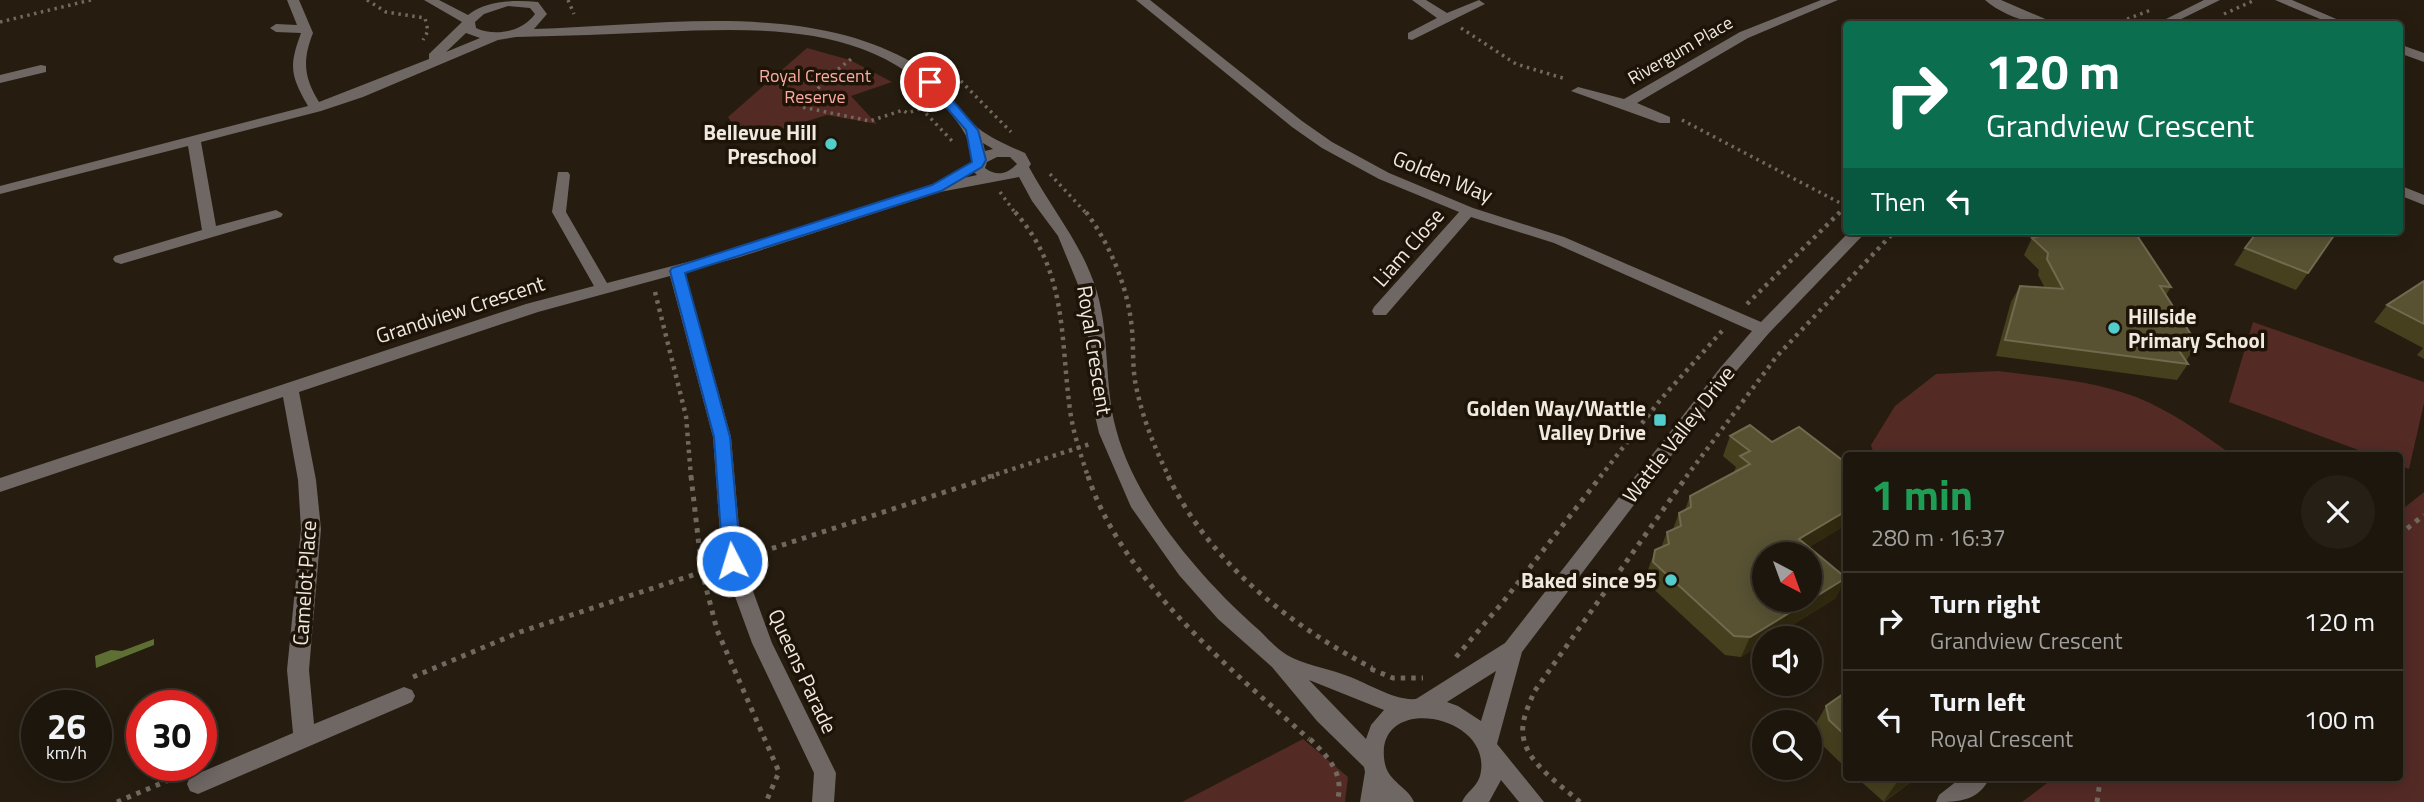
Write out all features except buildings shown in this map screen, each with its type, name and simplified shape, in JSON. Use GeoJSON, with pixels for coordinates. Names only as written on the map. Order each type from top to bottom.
{"type":"FeatureCollection","features":[{"type":"Feature","properties":{"kind":"street"},"geometry":{"type":"LineString","coordinates":[[293,0],[306,31],[296,59],[301,82],[316,108]]}},
{"type":"Feature","properties":{"kind":"street"},"geometry":{"type":"LineString","coordinates":[[430,0],[468,23],[476,34],[496,36]]}},
{"type":"Feature","properties":{"kind":"street"},"geometry":{"type":"LineString","coordinates":[[474,0],[527,3],[587,30]]}},
{"type":"Feature","properties":{"kind":"street","name":"Golden Way"},"geometry":{"type":"LineString","coordinates":[[1142,0],[1326,145],[1395,181],[1468,211],[1559,240],[1622,265],[1763,329]]}},
{"type":"Feature","properties":{"kind":"street"},"geometry":{"type":"LineString","coordinates":[[1418,0],[1446,18]]}},
{"type":"Feature","properties":{"kind":"street","name":"Rivergum Place"},"geometry":{"type":"LineString","coordinates":[[1626,104],[1744,35],[1832,0]]}},
{"type":"Feature","properties":{"kind":"street"},"geometry":{"type":"LineString","coordinates":[[1991,0],[2034,21]]}},
{"type":"Feature","properties":{"kind":"street"},"geometry":{"type":"LineString","coordinates":[[2168,21],[2214,0]]}},
{"type":"Feature","properties":{"kind":"street"},"geometry":{"type":"LineString","coordinates":[[2281,0],[2334,21]]}},
{"type":"Feature","properties":{"kind":"street"},"geometry":{"type":"LineString","coordinates":[[427,65],[480,11],[508,2]]}},
{"type":"Feature","properties":{"kind":"street"},"geometry":{"type":"LineString","coordinates":[[1412,36],[1479,4]]}},
{"type":"Feature","properties":{"kind":"street"},"geometry":{"type":"LineString","coordinates":[[511,33],[532,25],[541,7]]}},
{"type":"Feature","properties":{"kind":"street"},"geometry":{"type":"LineString","coordinates":[[0,190],[316,108],[358,94],[496,36],[511,33],[737,24],[832,36],[880,52],[912,68],[949,101],[972,130],[1007,152]]}},
{"type":"Feature","properties":{"kind":"street"},"geometry":{"type":"LineString","coordinates":[[276,28],[306,31]]}},
{"type":"Feature","properties":{"kind":"street"},"geometry":{"type":"LineString","coordinates":[[2403,50],[2424,58]]}},
{"type":"Feature","properties":{"kind":"street"},"geometry":{"type":"LineString","coordinates":[[0,79],[41,69]]}},
{"type":"Feature","properties":{"kind":"street","name":"Rivergum Place"},"geometry":{"type":"LineString","coordinates":[[1578,91],[1626,104],[1665,120]]}},
{"type":"Feature","properties":{"kind":"street"},"geometry":{"type":"LineString","coordinates":[[972,130],[981,173],[992,177]]}},
{"type":"Feature","properties":{"kind":"street"},"geometry":{"type":"LineString","coordinates":[[194,140],[210,232]]}},
{"type":"Feature","properties":{"kind":"street","name":"Grandview Crescent"},"geometry":{"type":"LineString","coordinates":[[937,188],[991,153],[1007,152]]}},
{"type":"Feature","properties":{"kind":"street","name":"Royal Crescent"},"geometry":{"type":"LineString","coordinates":[[1007,152],[1020,156],[1023,160],[1022,168],[1039,201],[1066,236],[1089,292],[1095,324],[1101,403],[1111,439],[1138,502],[1186,570],[1225,612],[1279,661],[1375,767],[1385,787],[1403,802]]}},
{"type":"Feature","properties":{"kind":"street","name":"Grandview Crescent"},"geometry":{"type":"LineString","coordinates":[[0,485],[519,313],[677,271],[937,188],[1011,176],[1022,168]]}},
{"type":"Feature","properties":{"kind":"street"},"geometry":{"type":"LineString","coordinates":[[564,176],[559,212],[603,289]]}},
{"type":"Feature","properties":{"kind":"street","name":"Royal Crescent"},"geometry":{"type":"LineString","coordinates":[[992,177],[1039,201]]}},
{"type":"Feature","properties":{"kind":"street"},"geometry":{"type":"LineString","coordinates":[[2403,191],[2424,201]]}},
{"type":"Feature","properties":{"kind":"street","name":"Liam Close"},"geometry":{"type":"LineString","coordinates":[[1380,311],[1468,211]]}},
{"type":"Feature","properties":{"kind":"street"},"geometry":{"type":"LineString","coordinates":[[121,259],[276,214]]}},
{"type":"Feature","properties":{"kind":"street","name":"Wattle Valley Drive"},"geometry":{"type":"LineString","coordinates":[[1375,767],[1373,745],[1379,730],[1391,718],[1414,709],[1512,649],[1556,595],[1681,428],[1763,329],[1855,235]]}},
{"type":"Feature","properties":{"kind":"street","name":"Queens Parade"},"geometry":{"type":"LineString","coordinates":[[677,271],[722,437],[732,561],[762,643],[825,773],[823,802]]}},
{"type":"Feature","properties":{"kind":"street","name":"Camelot Place"},"geometry":{"type":"LineString","coordinates":[[290,388],[307,480],[311,529],[298,670],[304,737]]}},
{"type":"Feature","properties":{"kind":"street","name":"Wattle Valley Drive"},"geometry":{"type":"LineString","coordinates":[[1473,802],[1489,783],[1493,767],[1488,746],[1512,649]]}},
{"type":"Feature","properties":{"kind":"street","name":"Royal Crescent"},"geometry":{"type":"LineString","coordinates":[[1279,661],[1414,709],[1441,708],[1459,715],[1475,727],[1488,746]]}},
{"type":"Feature","properties":{"kind":"street"},"geometry":{"type":"LineString","coordinates":[[217,769],[304,737],[404,688]]}},
{"type":"Feature","properties":{"kind":"street"},"geometry":{"type":"LineString","coordinates":[[1488,746],[1533,802]]}},
{"type":"Feature","properties":{"kind":"street"},"geometry":{"type":"LineString","coordinates":[[1371,802],[1375,767]]}},
{"type":"Feature","properties":{"kind":"street"},"geometry":{"type":"LineString","coordinates":[[1947,802],[1974,781]]}},
{"type":"Feature","properties":{"kind":"path"},"geometry":{"type":"LineString","coordinates":[[0,22],[91,0]]}},
{"type":"Feature","properties":{"kind":"path"},"geometry":{"type":"LineString","coordinates":[[367,0],[375,7],[397,16],[425,18],[428,30],[417,47]]}},
{"type":"Feature","properties":{"kind":"path"},"geometry":{"type":"LineString","coordinates":[[2221,16],[2255,0]]}},
{"type":"Feature","properties":{"kind":"path"},"geometry":{"type":"LineString","coordinates":[[2122,21],[2162,5]]}},
{"type":"Feature","properties":{"kind":"path"},"geometry":{"type":"LineString","coordinates":[[922,52],[949,69],[1020,141]]}},
{"type":"Feature","properties":{"kind":"path"},"geometry":{"type":"LineString","coordinates":[[839,54],[852,59],[827,78],[802,107],[804,109],[870,121],[903,110],[906,113],[923,108]]}},
{"type":"Feature","properties":{"kind":"path"},"geometry":{"type":"LineString","coordinates":[[897,83],[956,146]]}},
{"type":"Feature","properties":{"kind":"path"},"geometry":{"type":"LineString","coordinates":[[1043,166],[1089,216],[1114,262],[1131,320],[1132,362],[1141,405],[1152,441],[1174,488],[1206,536],[1246,580],[1299,625],[1340,654],[1372,668]]}},
{"type":"Feature","properties":{"kind":"path"},"geometry":{"type":"LineString","coordinates":[[1452,660],[1503,602],[1661,399],[1734,317],[1843,209]]}},
{"type":"Feature","properties":{"kind":"path"},"geometry":{"type":"LineString","coordinates":[[1580,802],[1572,799],[1527,750],[1523,737],[1524,720],[1534,692],[1665,505],[1777,356],[1891,235]]}},
{"type":"Feature","properties":{"kind":"path"},"geometry":{"type":"LineString","coordinates":[[404,688],[520,632],[1047,456],[1111,439]]}},
{"type":"Feature","properties":{"kind":"path"},"geometry":{"type":"LineString","coordinates":[[2403,532],[2424,515]]}},
{"type":"Feature","properties":{"kind":"path"},"geometry":{"type":"LineString","coordinates":[[117,802],[183,781]]}},
{"type":"Feature","properties":{"kind":"path"},"geometry":{"type":"LineString","coordinates":[[2097,802],[2100,781]]}},
{"type":"Feature","properties":{"kind":"green space","name":"Royal Crescent Reserve"},"geometry":{"type":"Polygon","coordinates":[[[807,48],[850,60],[892,82],[851,96],[877,124],[827,115],[743,141],[728,117],[807,48]]]}},
{"type":"Feature","properties":{"kind":"green space"},"geometry":{"type":"Polygon","coordinates":[[[2253,322],[2424,382],[2424,403],[2409,469],[2403,467],[2403,452],[2364,452],[2229,402],[2253,322]]]}},
{"type":"Feature","properties":{"kind":"green space"},"geometry":{"type":"Polygon","coordinates":[[[1998,371],[2050,377],[2120,391],[2174,416],[2228,452],[1873,452],[1871,445],[1895,406],[1936,374],[1998,371]]]}},
{"type":"Feature","properties":{"kind":"green space"},"geometry":{"type":"Polygon","coordinates":[[[2424,492],[2424,802],[2022,802],[2050,781],[2403,781],[2403,509],[2424,492]]]}},
{"type":"Feature","properties":{"kind":"green space"},"geometry":{"type":"Polygon","coordinates":[[[1303,739],[1348,777],[1345,802],[1182,802],[1303,739]]]}},
{"type":"Feature","properties":{"kind":"shaded area"},"geometry":{"type":"Polygon","coordinates":[[[154,639],[154,645],[96,668],[95,656],[111,650],[122,651],[154,639]]]}},
{"type":"Feature","properties":{"kind":"place","name":"Bellevue Hill Preschool"},"geometry":{"type":"Point","coordinates":[831,144]}},
{"type":"Feature","properties":{"kind":"place","name":"Hillside Primary School"},"geometry":{"type":"Point","coordinates":[2114,328]}},
{"type":"Feature","properties":{"kind":"place","name":"Golden Way/Wattle Valley Drive"},"geometry":{"type":"Point","coordinates":[1660,420]}},
{"type":"Feature","properties":{"kind":"place","name":"Baked since 95"},"geometry":{"type":"Point","coordinates":[1671,580]}},
{"type":"Feature","properties":{"kind":"route"},"geometry":{"type":"LineString","coordinates":[[732,561],[722,437],[677,271],[937,188],[978,164],[980,160],[972,130],[930,82]]}}]}
